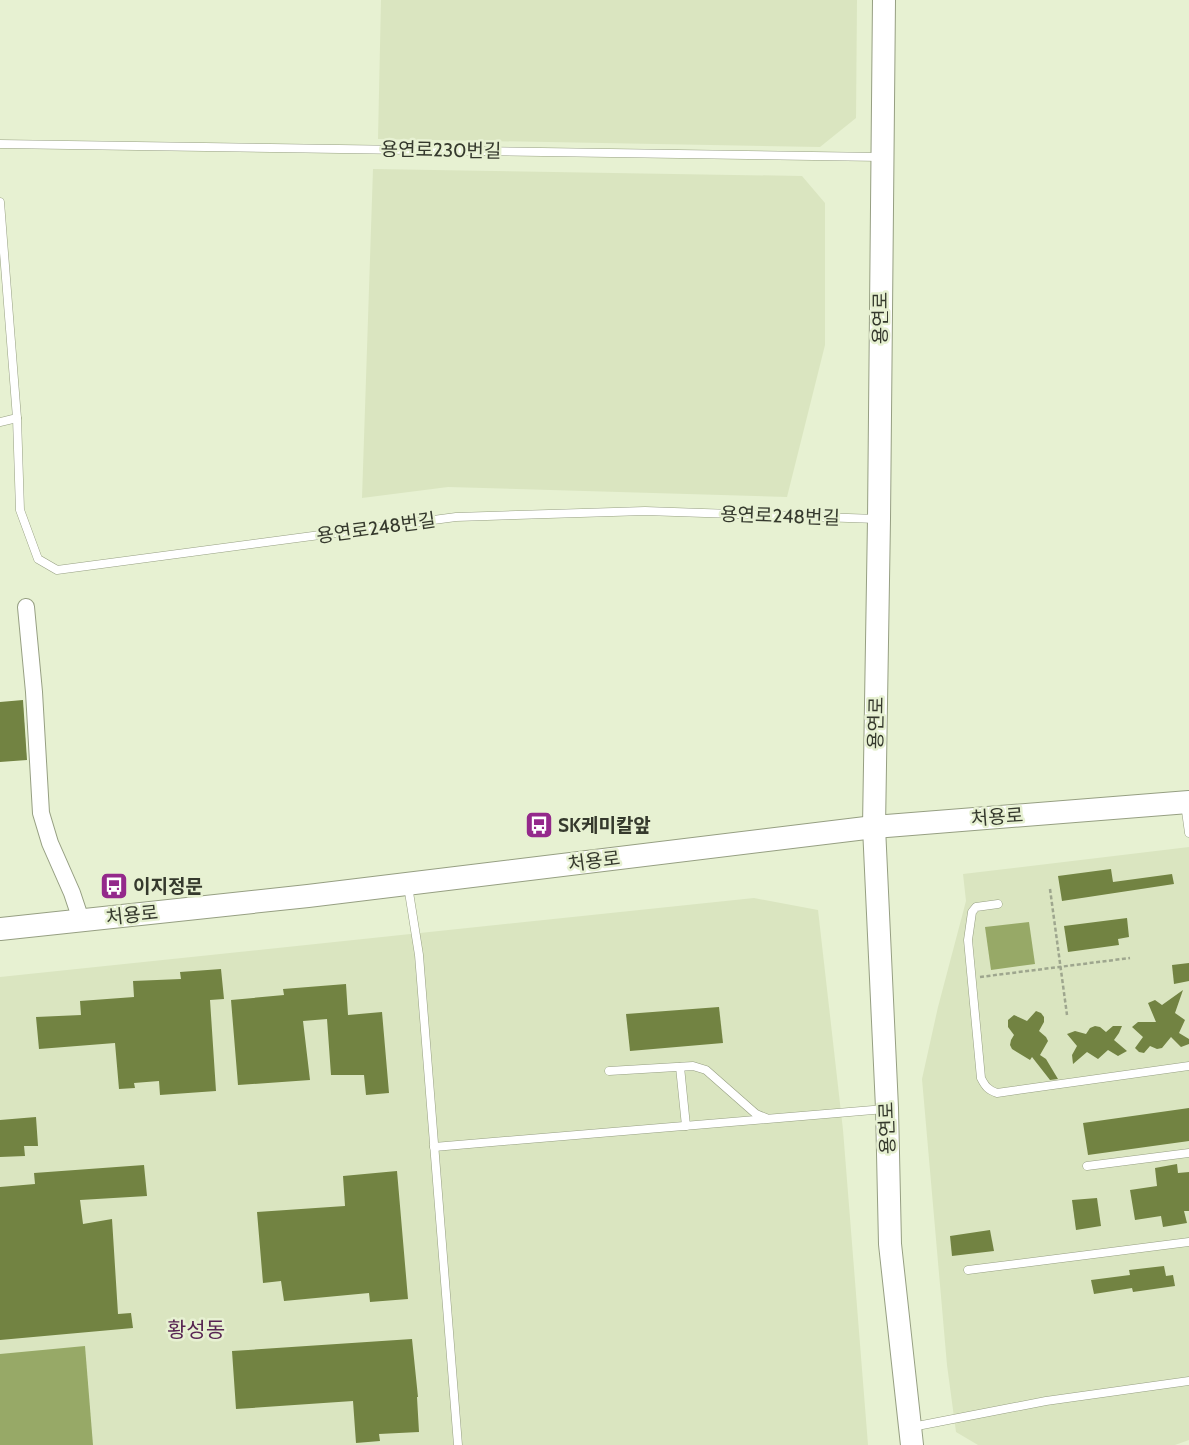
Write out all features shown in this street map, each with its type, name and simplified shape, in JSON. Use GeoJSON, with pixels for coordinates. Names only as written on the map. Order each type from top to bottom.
{"type":"FeatureCollection","features":[{"type":"Feature","properties":{"kind":"street","name":"용연로"},"geometry":{"type":"LineString","coordinates":[[884,0],[874,827],[887,1108],[890,1244],[911,1436]]}},
{"type":"Feature","properties":{"kind":"street"},"geometry":{"type":"LineString","coordinates":[[26,606],[34,692],[41,813],[50,843],[72,893],[81,920]]}},
{"type":"Feature","properties":{"kind":"street","name":"처용로"},"geometry":{"type":"LineString","coordinates":[[0,929],[408,884],[874,827],[1187,802]]}},
{"type":"Feature","properties":{"kind":"lane","name":"용연로230번길"},"geometry":{"type":"LineString","coordinates":[[0,144],[881,157]]}},
{"type":"Feature","properties":{"kind":"lane","name":"용연로248번길"},"geometry":{"type":"LineString","coordinates":[[0,202],[17,418],[20,510],[38,559],[57,570],[456,517],[645,511],[879,519]]}},
{"type":"Feature","properties":{"kind":"lane"},"geometry":{"type":"LineString","coordinates":[[0,422],[17,418]]}},
{"type":"Feature","properties":{"kind":"lane"},"geometry":{"type":"LineString","coordinates":[[1187,802],[1189,833]]}},
{"type":"Feature","properties":{"kind":"lane"},"geometry":{"type":"LineString","coordinates":[[408,884],[418,955],[458,1445]]}},
{"type":"Feature","properties":{"kind":"lane"},"geometry":{"type":"LineString","coordinates":[[998,904],[976,907],[972,912],[968,940],[981,1078],[985,1086],[997,1093],[1189,1066]]}},
{"type":"Feature","properties":{"kind":"lane"},"geometry":{"type":"LineString","coordinates":[[609,1071],[693,1066],[706,1070],[756,1114],[768,1119]]}},
{"type":"Feature","properties":{"kind":"lane"},"geometry":{"type":"LineString","coordinates":[[680,1067],[686,1126]]}},
{"type":"Feature","properties":{"kind":"lane"},"geometry":{"type":"LineString","coordinates":[[434,1148],[887,1108]]}},
{"type":"Feature","properties":{"kind":"lane"},"geometry":{"type":"LineString","coordinates":[[1088,1166],[1189,1153]]}},
{"type":"Feature","properties":{"kind":"lane"},"geometry":{"type":"LineString","coordinates":[[968,1270],[1189,1242]]}},
{"type":"Feature","properties":{"kind":"lane"},"geometry":{"type":"LineString","coordinates":[[911,1436],[1046,1401],[1189,1380]]}},
{"type":"Feature","properties":{"kind":"path"},"geometry":{"type":"LineString","coordinates":[[1050,889],[1067,1015]]}},
{"type":"Feature","properties":{"kind":"path"},"geometry":{"type":"LineString","coordinates":[[971,979],[1130,958]]}},
{"type":"Feature","properties":{"kind":"shaded area"},"geometry":{"type":"Polygon","coordinates":[[[381,0],[857,0],[856,118],[820,147],[378,139],[381,0]]]}},
{"type":"Feature","properties":{"kind":"shaded area"},"geometry":{"type":"Polygon","coordinates":[[[373,169],[802,176],[825,203],[825,345],[787,497],[448,487],[362,498],[373,169]]]}},
{"type":"Feature","properties":{"kind":"shaded area"},"geometry":{"type":"Polygon","coordinates":[[[1189,847],[1189,1440],[1175,1445],[978,1445],[956,1432],[947,1365],[922,1079],[938,1007],[966,901],[963,874],[1189,847]]]}},
{"type":"Feature","properties":{"kind":"shaded area"},"geometry":{"type":"Polygon","coordinates":[[[754,898],[818,910],[843,1130],[868,1445],[0,1445],[0,977],[754,898]]]}},
{"type":"Feature","properties":{"kind":"shaded area"},"geometry":{"type":"Polygon","coordinates":[[[1029,922],[1035,964],[991,970],[985,927],[1029,922]]]}},
{"type":"Feature","properties":{"kind":"shaded area"},"geometry":{"type":"Polygon","coordinates":[[[85,1346],[93,1445],[0,1445],[0,1354],[85,1346]]]}},
{"type":"Feature","properties":{"kind":"building"},"geometry":{"type":"Polygon","coordinates":[[[23,700],[27,760],[0,762],[0,702],[23,700]]]}},
{"type":"Feature","properties":{"kind":"building"},"geometry":{"type":"Polygon","coordinates":[[[1111,869],[1113,882],[1172,874],[1174,884],[1062,901],[1058,876],[1111,869]]]}},
{"type":"Feature","properties":{"kind":"building"},"geometry":{"type":"Polygon","coordinates":[[[1127,918],[1129,937],[1118,939],[1119,945],[1068,952],[1064,926],[1127,918]]]}},
{"type":"Feature","properties":{"kind":"building"},"geometry":{"type":"Polygon","coordinates":[[[1189,963],[1189,981],[1174,984],[1172,965],[1189,963]]]}},
{"type":"Feature","properties":{"kind":"building"},"geometry":{"type":"Polygon","coordinates":[[[221,969],[224,999],[210,1000],[216,1091],[160,1095],[159,1081],[134,1083],[135,1088],[119,1089],[115,1043],[39,1049],[36,1017],[81,1015],[80,1001],[134,997],[133,981],[181,979],[180,972],[221,969]]]}},
{"type":"Feature","properties":{"kind":"building"},"geometry":{"type":"Polygon","coordinates":[[[346,984],[348,1015],[382,1012],[389,1093],[366,1095],[364,1075],[331,1075],[327,1019],[303,1021],[310,1080],[238,1085],[231,1000],[284,995],[283,989],[346,984]]]}},
{"type":"Feature","properties":{"kind":"building"},"geometry":{"type":"Polygon","coordinates":[[[1183,990],[1175,1013],[1185,1020],[1179,1033],[1189,1039],[1189,1044],[1181,1047],[1171,1037],[1162,1048],[1157,1049],[1150,1046],[1144,1053],[1139,1052],[1135,1048],[1143,1037],[1132,1027],[1138,1022],[1156,1022],[1148,1003],[1155,1000],[1162,1005],[1183,990]]]}},
{"type":"Feature","properties":{"kind":"building"},"geometry":{"type":"Polygon","coordinates":[[[719,1007],[723,1043],[630,1051],[626,1014],[719,1007]]]}},
{"type":"Feature","properties":{"kind":"building"},"geometry":{"type":"Polygon","coordinates":[[[1036,1011],[1044,1017],[1044,1022],[1039,1031],[1048,1041],[1040,1055],[1046,1059],[1058,1079],[1050,1080],[1032,1057],[1030,1060],[1012,1049],[1010,1045],[1014,1035],[1008,1027],[1008,1020],[1014,1015],[1027,1021],[1036,1011]]]}},
{"type":"Feature","properties":{"kind":"building"},"geometry":{"type":"Polygon","coordinates":[[[1113,1026],[1122,1026],[1114,1040],[1127,1051],[1118,1056],[1108,1050],[1098,1059],[1087,1052],[1073,1064],[1072,1055],[1077,1046],[1067,1034],[1075,1031],[1086,1034],[1090,1028],[1100,1027],[1106,1032],[1113,1026]]]}},
{"type":"Feature","properties":{"kind":"building"},"geometry":{"type":"Polygon","coordinates":[[[1189,1108],[1189,1141],[1088,1155],[1083,1123],[1189,1108]]]}},
{"type":"Feature","properties":{"kind":"building"},"geometry":{"type":"Polygon","coordinates":[[[36,1117],[38,1146],[24,1146],[25,1156],[0,1157],[0,1120],[36,1117]]]}},
{"type":"Feature","properties":{"kind":"building"},"geometry":{"type":"Polygon","coordinates":[[[1177,1164],[1178,1173],[1189,1172],[1189,1211],[1184,1211],[1187,1223],[1163,1227],[1161,1216],[1135,1220],[1130,1190],[1157,1186],[1155,1168],[1177,1164]]]}},
{"type":"Feature","properties":{"kind":"building"},"geometry":{"type":"Polygon","coordinates":[[[144,1165],[147,1196],[80,1200],[83,1224],[112,1219],[118,1314],[131,1313],[133,1328],[0,1340],[0,1187],[35,1184],[34,1173],[144,1165]]]}},
{"type":"Feature","properties":{"kind":"building"},"geometry":{"type":"Polygon","coordinates":[[[397,1171],[408,1299],[370,1302],[369,1293],[284,1301],[281,1281],[263,1283],[257,1212],[345,1206],[343,1176],[397,1171]]]}},
{"type":"Feature","properties":{"kind":"building"},"geometry":{"type":"Polygon","coordinates":[[[1097,1198],[1101,1226],[1076,1230],[1072,1200],[1097,1198]]]}},
{"type":"Feature","properties":{"kind":"building"},"geometry":{"type":"Polygon","coordinates":[[[990,1230],[994,1251],[952,1256],[950,1236],[990,1230]]]}},
{"type":"Feature","properties":{"kind":"building"},"geometry":{"type":"Polygon","coordinates":[[[1164,1266],[1166,1276],[1173,1275],[1175,1286],[1133,1292],[1132,1288],[1094,1294],[1091,1280],[1130,1275],[1129,1270],[1164,1266]]]}},
{"type":"Feature","properties":{"kind":"building"},"geometry":{"type":"Polygon","coordinates":[[[412,1339],[418,1397],[419,1432],[379,1434],[380,1441],[356,1443],[353,1401],[236,1409],[232,1351],[412,1339]]]}},
{"type":"Feature","properties":{"kind":"place","name":"SK케미칼앞"},"geometry":{"type":"Point","coordinates":[539,825]}},
{"type":"Feature","properties":{"kind":"place","name":"이지정문"},"geometry":{"type":"Point","coordinates":[114,886]}},
{"type":"Feature","properties":{"kind":"district","name":"황성동"},"geometry":{"type":"Point","coordinates":[196,1329]}}]}
